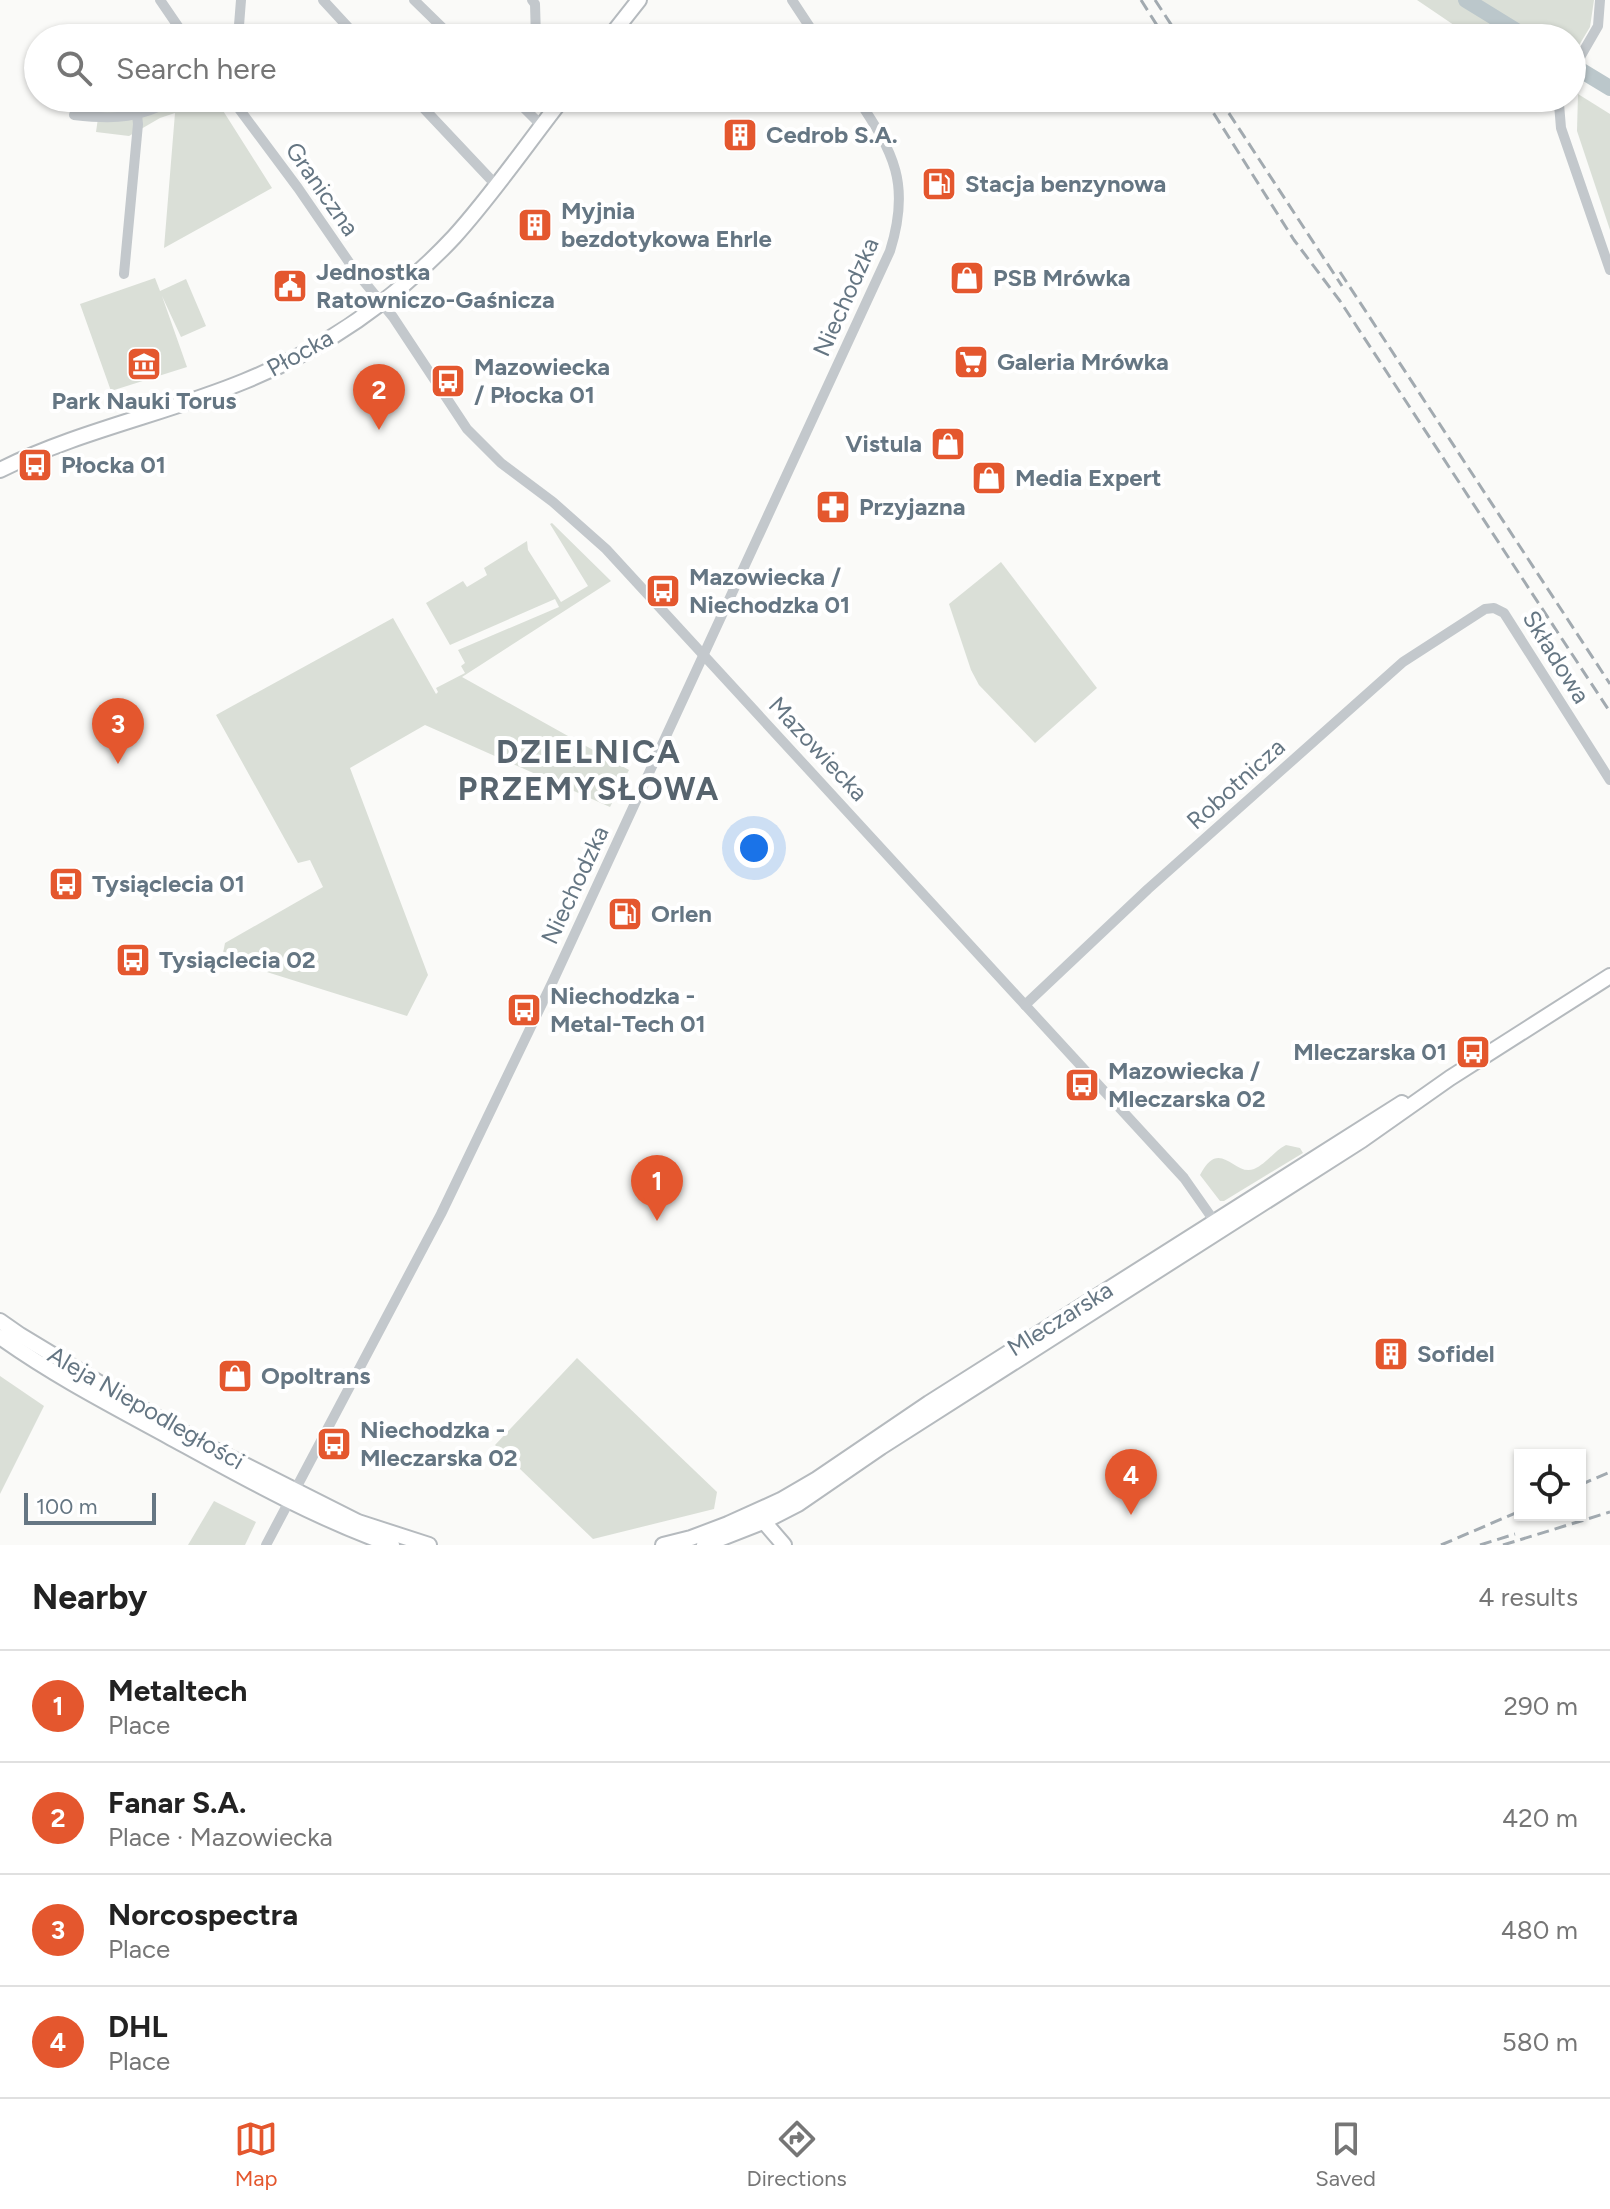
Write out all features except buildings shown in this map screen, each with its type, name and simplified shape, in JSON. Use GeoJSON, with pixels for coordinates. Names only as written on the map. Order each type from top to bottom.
{"type":"FeatureCollection","features":[{"type":"Feature","properties":{"kind":"main road"},"geometry":{"type":"LineString","coordinates":[[620,24],[639,0]]}},
{"type":"Feature","properties":{"kind":"main road","name":"Płocka"},"geometry":{"type":"LineString","coordinates":[[0,470],[44,451],[257,376],[312,349],[359,319],[432,259],[455,235],[552,112]]}},
{"type":"Feature","properties":{"kind":"main road","name":"Mleczarska"},"geometry":{"type":"LineString","coordinates":[[704,1545],[823,1488],[1218,1226],[1362,1140],[1450,1078],[1610,976]]}},
{"type":"Feature","properties":{"kind":"main road","name":"Aleja Niepodległości"},"geometry":{"type":"LineString","coordinates":[[0,1321],[292,1496]]}},
{"type":"Feature","properties":{"kind":"main road","name":"Aleja Niepodległości"},"geometry":{"type":"LineString","coordinates":[[0,1337],[79,1387],[292,1496]]}},
{"type":"Feature","properties":{"kind":"main road"},"geometry":{"type":"LineString","coordinates":[[292,1496],[356,1532],[392,1545]]}},
{"type":"Feature","properties":{"kind":"main road"},"geometry":{"type":"LineString","coordinates":[[292,1496],[429,1545]]}},
{"type":"Feature","properties":{"kind":"main road"},"geometry":{"type":"LineString","coordinates":[[760,1517],[784,1545]]}},
{"type":"Feature","properties":{"kind":"main road","name":"Mleczarska"},"geometry":{"type":"LineString","coordinates":[[663,1545],[760,1517]]}},
{"type":"Feature","properties":{"kind":"street"},"geometry":{"type":"LineString","coordinates":[[160,0],[176,24]]}},
{"type":"Feature","properties":{"kind":"street"},"geometry":{"type":"LineString","coordinates":[[239,24],[241,0]]}},
{"type":"Feature","properties":{"kind":"street"},"geometry":{"type":"LineString","coordinates":[[323,0],[345,24]]}},
{"type":"Feature","properties":{"kind":"street"},"geometry":{"type":"LineString","coordinates":[[414,0],[439,24]]}},
{"type":"Feature","properties":{"kind":"street"},"geometry":{"type":"LineString","coordinates":[[532,0],[536,24]]}},
{"type":"Feature","properties":{"kind":"street"},"geometry":{"type":"LineString","coordinates":[[792,0],[808,24]]}},
{"type":"Feature","properties":{"kind":"street"},"geometry":{"type":"LineString","coordinates":[[1586,48],[1598,26],[1600,0]]}},
{"type":"Feature","properties":{"kind":"street"},"geometry":{"type":"LineString","coordinates":[[74,115],[115,119],[144,112]]}},
{"type":"Feature","properties":{"kind":"street","name":"Graniczna"},"geometry":{"type":"LineString","coordinates":[[237,112],[298,188],[381,303]]}},
{"type":"Feature","properties":{"kind":"street"},"geometry":{"type":"LineString","coordinates":[[427,112],[496,185]]}},
{"type":"Feature","properties":{"kind":"street"},"geometry":{"type":"LineString","coordinates":[[528,112],[541,125]]}},
{"type":"Feature","properties":{"kind":"street","name":"Niechodzka"},"geometry":{"type":"LineString","coordinates":[[266,1545],[441,1214],[552,983],[885,262],[897,229],[900,200],[895,165],[883,136],[867,112]]}},
{"type":"Feature","properties":{"kind":"street"},"geometry":{"type":"LineString","coordinates":[[1560,112],[1561,128],[1610,270]]}},
{"type":"Feature","properties":{"kind":"street"},"geometry":{"type":"LineString","coordinates":[[124,274],[137,115]]}},
{"type":"Feature","properties":{"kind":"street","name":"Mazowiecka"},"geometry":{"type":"LineString","coordinates":[[381,303],[467,429],[501,463],[553,502],[606,549],[1184,1178],[1218,1226]]}},
{"type":"Feature","properties":{"kind":"street","name":"Składowa"},"geometry":{"type":"LineString","coordinates":[[1485,609],[1494,608],[1504,613],[1610,780]]}},
{"type":"Feature","properties":{"kind":"street","name":"Robotnicza"},"geometry":{"type":"LineString","coordinates":[[1025,1005],[1148,889],[1403,662],[1485,609]]}},
{"type":"Feature","properties":{"kind":"shaded area"},"geometry":{"type":"Polygon","coordinates":[[[1417,0],[1594,0],[1586,34],[1586,24],[1452,24],[1417,0]]]}},
{"type":"Feature","properties":{"kind":"shaded area"},"geometry":{"type":"Polygon","coordinates":[[[1586,99],[1610,114],[1610,230],[1577,131],[1578,112],[1586,112],[1586,99]]]}},
{"type":"Feature","properties":{"kind":"shaded area"},"geometry":{"type":"Polygon","coordinates":[[[99,112],[224,112],[272,188],[164,248],[175,113],[129,136],[96,132],[99,112]]]}},
{"type":"Feature","properties":{"kind":"shaded area"},"geometry":{"type":"Polygon","coordinates":[[[155,278],[160,291],[186,279],[206,326],[181,337],[162,296],[187,367],[111,391],[80,304],[155,278]]]}},
{"type":"Feature","properties":{"kind":"shaded area"},"geometry":{"type":"Polygon","coordinates":[[[552,523],[611,581],[462,677],[629,770],[610,807],[425,725],[350,768],[428,975],[407,1016],[222,958],[225,943],[323,887],[310,860],[298,863],[216,715],[393,618],[436,694],[436,688],[465,673],[461,666],[465,663],[458,650],[559,607],[555,599],[450,645],[426,603],[463,581],[467,587],[487,575],[484,568],[527,541],[528,550],[561,602],[588,586],[552,523]]]}},
{"type":"Feature","properties":{"kind":"shaded area"},"geometry":{"type":"Polygon","coordinates":[[[1001,562],[1097,688],[1035,743],[979,685],[949,604],[1001,562]]]}},
{"type":"Feature","properties":{"kind":"shaded area"},"geometry":{"type":"Polygon","coordinates":[[[1286,1145],[1300,1148],[1303,1153],[1224,1201],[1220,1201],[1200,1175],[1207,1164],[1221,1158],[1240,1168],[1254,1169],[1286,1145]]]}},
{"type":"Feature","properties":{"kind":"shaded area"},"geometry":{"type":"Polygon","coordinates":[[[577,1358],[717,1492],[714,1509],[593,1539],[495,1445],[577,1358]]]}},
{"type":"Feature","properties":{"kind":"shaded area"},"geometry":{"type":"Polygon","coordinates":[[[0,1376],[44,1406],[0,1494],[0,1376]]]}},
{"type":"Feature","properties":{"kind":"shaded area"},"geometry":{"type":"Polygon","coordinates":[[[214,1501],[256,1522],[245,1545],[188,1545],[214,1501]]]}},
{"type":"Feature","properties":{"kind":"waterway"},"geometry":{"type":"LineString","coordinates":[[1466,0],[1505,24]]}},
{"type":"Feature","properties":{"kind":"waterway"},"geometry":{"type":"LineString","coordinates":[[1586,73],[1610,88]]}},
{"type":"Feature","properties":{"kind":"railway"},"geometry":{"type":"LineString","coordinates":[[1141,0],[1156,24]]}},
{"type":"Feature","properties":{"kind":"railway"},"geometry":{"type":"LineString","coordinates":[[1155,0],[1171,24]]}},
{"type":"Feature","properties":{"kind":"railway"},"geometry":{"type":"LineString","coordinates":[[1213,112],[1294,240],[1340,301],[1610,712]]}},
{"type":"Feature","properties":{"kind":"railway"},"geometry":{"type":"LineString","coordinates":[[1228,112],[1342,286]]}},
{"type":"Feature","properties":{"kind":"railway"},"geometry":{"type":"LineString","coordinates":[[1340,272],[1610,684]]}},
{"type":"Feature","properties":{"kind":"railway"},"geometry":{"type":"LineString","coordinates":[[1586,1482],[1610,1472]]}},
{"type":"Feature","properties":{"kind":"railway"},"geometry":{"type":"LineString","coordinates":[[1503,1545],[1610,1512]]}},
{"type":"Feature","properties":{"kind":"railway"},"geometry":{"type":"LineString","coordinates":[[1441,1545],[1514,1514]]}},
{"type":"Feature","properties":{"kind":"railway"},"geometry":{"type":"LineString","coordinates":[[1480,1545],[1515,1534]]}},
{"type":"Feature","properties":{"kind":"place","name":"Cedrob S.A."},"geometry":{"type":"Point","coordinates":[740,135]}},
{"type":"Feature","properties":{"kind":"place","name":"Stacja benzynowa"},"geometry":{"type":"Point","coordinates":[939,184]}},
{"type":"Feature","properties":{"kind":"place","name":"Myjnia bezdotykowa Ehrle"},"geometry":{"type":"Point","coordinates":[535,225]}},
{"type":"Feature","properties":{"kind":"place","name":"PSB Mrówka"},"geometry":{"type":"Point","coordinates":[967,278]}},
{"type":"Feature","properties":{"kind":"place","name":"Jednostka Ratowniczo-Gaśnicza"},"geometry":{"type":"Point","coordinates":[290,286]}},
{"type":"Feature","properties":{"kind":"place","name":"Galeria Mrówka"},"geometry":{"type":"Point","coordinates":[971,362]}},
{"type":"Feature","properties":{"kind":"place","name":"Park Nauki Torus"},"geometry":{"type":"Point","coordinates":[144,364]}},
{"type":"Feature","properties":{"kind":"place","name":"Mazowiecka / Płocka 01"},"geometry":{"type":"Point","coordinates":[448,381]}},
{"type":"Feature","properties":{"kind":"place","name":"Fanar S.A."},"geometry":{"type":"Point","coordinates":[379,430]}},
{"type":"Feature","properties":{"kind":"place","name":"Vistula"},"geometry":{"type":"Point","coordinates":[948,444]}},
{"type":"Feature","properties":{"kind":"place","name":"Płocka 01"},"geometry":{"type":"Point","coordinates":[35,465]}},
{"type":"Feature","properties":{"kind":"place","name":"Media Expert"},"geometry":{"type":"Point","coordinates":[989,478]}},
{"type":"Feature","properties":{"kind":"place","name":"Przyjazna"},"geometry":{"type":"Point","coordinates":[833,507]}},
{"type":"Feature","properties":{"kind":"place","name":"Mazowiecka / Niechodzka 01"},"geometry":{"type":"Point","coordinates":[663,591]}},
{"type":"Feature","properties":{"kind":"place","name":"Norcospectra"},"geometry":{"type":"Point","coordinates":[118,764]}},
{"type":"Feature","properties":{"kind":"place","name":"Tysiąclecia 01"},"geometry":{"type":"Point","coordinates":[66,884]}},
{"type":"Feature","properties":{"kind":"place","name":"Orlen"},"geometry":{"type":"Point","coordinates":[625,914]}},
{"type":"Feature","properties":{"kind":"place","name":"Tysiąclecia 02"},"geometry":{"type":"Point","coordinates":[133,960]}},
{"type":"Feature","properties":{"kind":"place","name":"Niechodzka - Metal-Tech 01"},"geometry":{"type":"Point","coordinates":[524,1010]}},
{"type":"Feature","properties":{"kind":"place","name":"Mleczarska 01"},"geometry":{"type":"Point","coordinates":[1473,1052]}},
{"type":"Feature","properties":{"kind":"place","name":"Mazowiecka / Mleczarska 02"},"geometry":{"type":"Point","coordinates":[1082,1085]}},
{"type":"Feature","properties":{"kind":"place","name":"Metaltech"},"geometry":{"type":"Point","coordinates":[657,1221]}},
{"type":"Feature","properties":{"kind":"place","name":"Sofidel"},"geometry":{"type":"Point","coordinates":[1391,1354]}},
{"type":"Feature","properties":{"kind":"place","name":"Opoltrans"},"geometry":{"type":"Point","coordinates":[235,1376]}},
{"type":"Feature","properties":{"kind":"place","name":"Niechodzka - Mleczarska 02"},"geometry":{"type":"Point","coordinates":[334,1444]}},
{"type":"Feature","properties":{"kind":"place","name":"DHL"},"geometry":{"type":"Point","coordinates":[1131,1515]}},
{"type":"Feature","properties":{"kind":"district","name":"DZIELNICA PRZEMYSŁOWA"},"geometry":{"type":"Point","coordinates":[589,770]}}]}
